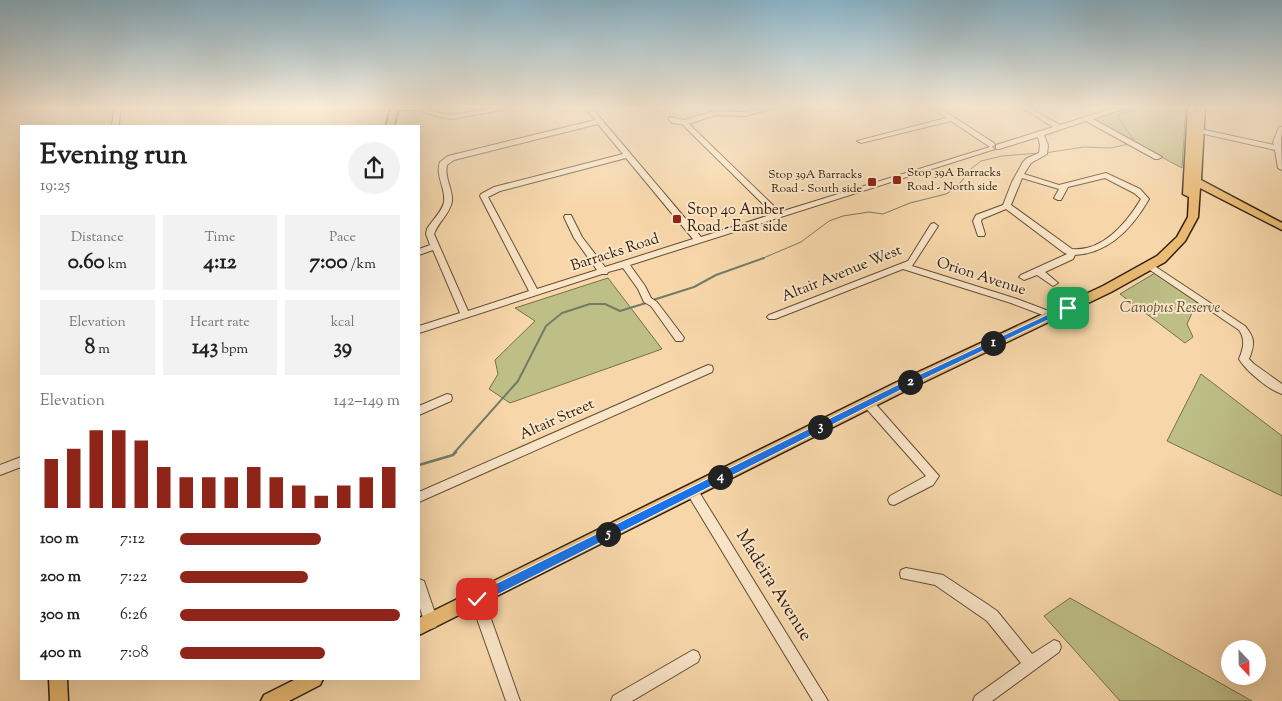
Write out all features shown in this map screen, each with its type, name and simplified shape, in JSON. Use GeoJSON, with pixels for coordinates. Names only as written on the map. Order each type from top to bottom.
{"type":"FeatureCollection","features":[{"type":"Feature","properties":{"kind":"main road"},"geometry":{"type":"LineString","coordinates":[[425,624],[868,403],[1150,266],[1172,250],[1187,229],[1193,216],[1195,140]]}},
{"type":"Feature","properties":{"kind":"main road"},"geometry":{"type":"LineString","coordinates":[[1193,184],[1198,152],[1196,140]]}},
{"type":"Feature","properties":{"kind":"main road"},"geometry":{"type":"LineString","coordinates":[[1198,152],[1201,156],[1201,177],[1209,187]]}},
{"type":"Feature","properties":{"kind":"main road"},"geometry":{"type":"LineString","coordinates":[[1193,184],[1209,187],[1282,227]]}},
{"type":"Feature","properties":{"kind":"main road"},"geometry":{"type":"LineString","coordinates":[[58,680],[59,701]]}},
{"type":"Feature","properties":{"kind":"main road"},"geometry":{"type":"LineString","coordinates":[[274,700],[312,680]]}},
{"type":"Feature","properties":{"kind":"street"},"geometry":{"type":"LineString","coordinates":[[466,316],[430,234],[431,229],[446,208],[448,199],[441,173],[445,161],[527,140]]}},
{"type":"Feature","properties":{"kind":"street"},"geometry":{"type":"LineString","coordinates":[[616,140],[700,240]]}},
{"type":"Feature","properties":{"kind":"street"},"geometry":{"type":"LineString","coordinates":[[700,140],[778,215]]}},
{"type":"Feature","properties":{"kind":"street"},"geometry":{"type":"LineString","coordinates":[[861,141],[866,140]]}},
{"type":"Feature","properties":{"kind":"street"},"geometry":{"type":"LineString","coordinates":[[983,140],[994,147]]}},
{"type":"Feature","properties":{"kind":"street","name":"Barracks Road"},"geometry":{"type":"LineString","coordinates":[[420,330],[1018,140]]}},
{"type":"Feature","properties":{"kind":"street"},"geometry":{"type":"LineString","coordinates":[[1033,140],[1044,152]]}},
{"type":"Feature","properties":{"kind":"street"},"geometry":{"type":"LineString","coordinates":[[1041,140],[1044,152]]}},
{"type":"Feature","properties":{"kind":"street"},"geometry":{"type":"LineString","coordinates":[[1126,140],[1158,157]]}},
{"type":"Feature","properties":{"kind":"street"},"geometry":{"type":"LineString","coordinates":[[1238,140],[1278,148]]}},
{"type":"Feature","properties":{"kind":"street"},"geometry":{"type":"LineString","coordinates":[[1278,140],[1282,168]]}},
{"type":"Feature","properties":{"kind":"street"},"geometry":{"type":"LineString","coordinates":[[1007,206],[1008,199],[1028,161],[1044,152]]}},
{"type":"Feature","properties":{"kind":"street"},"geometry":{"type":"LineString","coordinates":[[534,293],[484,196],[497,189],[629,155]]}},
{"type":"Feature","properties":{"kind":"street"},"geometry":{"type":"LineString","coordinates":[[1007,206],[1072,253],[1079,253],[1110,240],[1141,206],[1145,199],[1137,191],[1106,175],[1094,176],[1064,187],[1020,175]]}},
{"type":"Feature","properties":{"kind":"street"},"geometry":{"type":"LineString","coordinates":[[1058,198],[1064,187]]}},
{"type":"Feature","properties":{"kind":"street"},"geometry":{"type":"LineString","coordinates":[[981,234],[976,221],[978,217],[1007,206]]}},
{"type":"Feature","properties":{"kind":"street"},"geometry":{"type":"LineString","coordinates":[[568,217],[578,238],[604,272]]}},
{"type":"Feature","properties":{"kind":"street","name":"Altair Avenue West"},"geometry":{"type":"LineString","coordinates":[[772,317],[911,262],[934,226]]}},
{"type":"Feature","properties":{"kind":"street"},"geometry":{"type":"LineString","coordinates":[[420,252],[436,246]]}},
{"type":"Feature","properties":{"kind":"street"},"geometry":{"type":"LineString","coordinates":[[1024,277],[1070,257],[1072,253]]}},
{"type":"Feature","properties":{"kind":"street"},"geometry":{"type":"LineString","coordinates":[[625,264],[642,288],[647,300],[654,304],[679,338]]}},
{"type":"Feature","properties":{"kind":"street","name":"Orion Avenue"},"geometry":{"type":"LineString","coordinates":[[903,266],[1014,301],[1051,315]]}},
{"type":"Feature","properties":{"kind":"street"},"geometry":{"type":"LineString","coordinates":[[1150,266],[1242,328],[1248,336],[1248,349],[1244,359],[1250,368],[1282,390]]}},
{"type":"Feature","properties":{"kind":"street"},"geometry":{"type":"LineString","coordinates":[[1038,271],[1053,283]]}},
{"type":"Feature","properties":{"kind":"street","name":"Altair Street"},"geometry":{"type":"LineString","coordinates":[[420,498],[708,369]]}},
{"type":"Feature","properties":{"kind":"street"},"geometry":{"type":"LineString","coordinates":[[420,411],[447,398]]}},
{"type":"Feature","properties":{"kind":"street"},"geometry":{"type":"LineString","coordinates":[[868,403],[933,476],[929,481],[894,500]]}},
{"type":"Feature","properties":{"kind":"street"},"geometry":{"type":"LineString","coordinates":[[0,470],[20,462]]}},
{"type":"Feature","properties":{"kind":"street","name":"Madeira Avenue"},"geometry":{"type":"LineString","coordinates":[[692,492],[821,701]]}},
{"type":"Feature","properties":{"kind":"street"},"geometry":{"type":"LineString","coordinates":[[906,574],[938,580],[992,616],[1032,664]]}},
{"type":"Feature","properties":{"kind":"street"},"geometry":{"type":"LineString","coordinates":[[420,592],[425,624]]}},
{"type":"Feature","properties":{"kind":"street"},"geometry":{"type":"LineString","coordinates":[[477,599],[512,701]]}},
{"type":"Feature","properties":{"kind":"street"},"geometry":{"type":"LineString","coordinates":[[980,701],[1054,647]]}},
{"type":"Feature","properties":{"kind":"street"},"geometry":{"type":"LineString","coordinates":[[618,701],[693,657]]}},
{"type":"Feature","properties":{"kind":"green space"},"geometry":{"type":"Polygon","coordinates":[[[1129,140],[1184,140],[1182,168],[1129,140]]]}},
{"type":"Feature","properties":{"kind":"green space","name":"Canopus Reserve"},"geometry":{"type":"Polygon","coordinates":[[[1155,273],[1197,302],[1187,324],[1193,337],[1185,343],[1120,294],[1155,273]]]}},
{"type":"Feature","properties":{"kind":"green space"},"geometry":{"type":"Polygon","coordinates":[[[608,278],[662,349],[510,403],[489,389],[498,374],[495,360],[535,321],[515,308],[608,278]]]}},
{"type":"Feature","properties":{"kind":"green space"},"geometry":{"type":"Polygon","coordinates":[[[1201,374],[1282,436],[1282,496],[1167,441],[1201,374]]]}},
{"type":"Feature","properties":{"kind":"green space"},"geometry":{"type":"Polygon","coordinates":[[[1070,598],[1252,701],[1120,701],[1044,616],[1070,598]]]}},
{"type":"Feature","properties":{"kind":"waterway"},"geometry":{"type":"LineString","coordinates":[[1045,153],[1084,147],[1111,148],[1129,144]]}},
{"type":"Feature","properties":{"kind":"waterway"},"geometry":{"type":"LineString","coordinates":[[761,259],[801,242],[829,221],[843,216],[869,212],[883,214],[910,203],[946,194],[956,188],[972,168],[981,161],[1002,156],[1040,153]]}},
{"type":"Feature","properties":{"kind":"waterway"},"geometry":{"type":"LineString","coordinates":[[653,300],[694,287],[716,275],[764,258]]}},
{"type":"Feature","properties":{"kind":"waterway"},"geometry":{"type":"LineString","coordinates":[[454,453],[518,381],[546,326],[562,313],[590,304],[605,304],[620,311],[646,303]]}},
{"type":"Feature","properties":{"kind":"waterway"},"geometry":{"type":"LineString","coordinates":[[420,465],[453,455],[456,452]]}},
{"type":"Feature","properties":{"kind":"place","name":"Stop 39A Barracks Road - North side"},"geometry":{"type":"Point","coordinates":[897,180]}},
{"type":"Feature","properties":{"kind":"place","name":"Stop 39A Barracks Road - South side"},"geometry":{"type":"Point","coordinates":[872,182]}},
{"type":"Feature","properties":{"kind":"place","name":"Stop 40 Amber Road - East side"},"geometry":{"type":"Point","coordinates":[677,219]}},
{"type":"Feature","properties":{"kind":"route"},"geometry":{"type":"LineString","coordinates":[[477,599],[900,387],[1068,308]]}}]}
